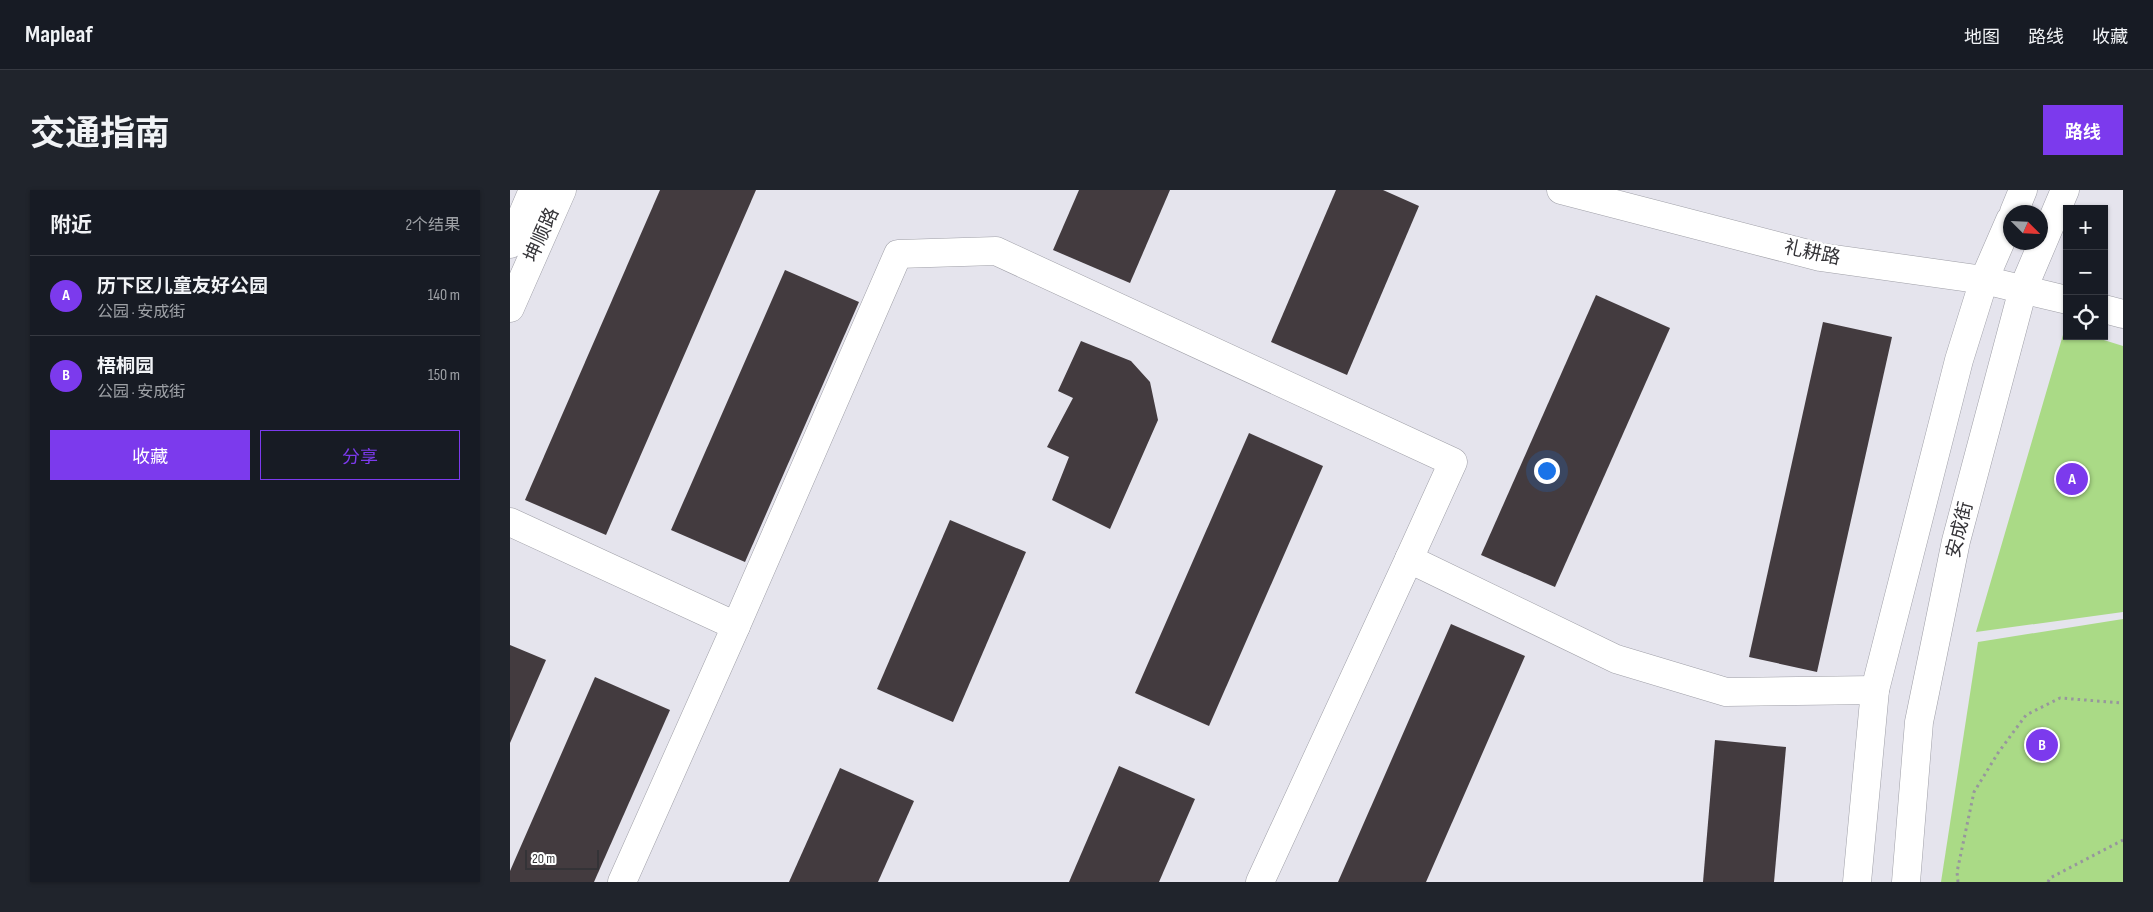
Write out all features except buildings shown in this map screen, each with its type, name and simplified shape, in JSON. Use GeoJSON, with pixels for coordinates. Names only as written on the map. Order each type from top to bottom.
{"type":"FeatureCollection","features":[{"type":"Feature","properties":{"kind":"street","name":"坤顺路"},"geometry":{"type":"LineString","coordinates":[[510,244],[534,190]]}},
{"type":"Feature","properties":{"kind":"street","name":"坤顺路"},"geometry":{"type":"LineString","coordinates":[[510,308],[562,190]]}},
{"type":"Feature","properties":{"kind":"street","name":"礼耕路"},"geometry":{"type":"LineString","coordinates":[[1561,190],[1820,257],[1984,280],[2063,299]]}},
{"type":"Feature","properties":{"kind":"street"},"geometry":{"type":"LineString","coordinates":[[2017,205],[2023,190]]}},
{"type":"Feature","properties":{"kind":"street","name":"安成街"},"geometry":{"type":"LineString","coordinates":[[1906,882],[1919,722],[1956,541],[2023,289],[2065,190]]}},
{"type":"Feature","properties":{"kind":"street"},"geometry":{"type":"LineString","coordinates":[[1858,882],[1876,690],[1959,360],[1984,280],[2003,236]]}},
{"type":"Feature","properties":{"kind":"street"},"geometry":{"type":"LineString","coordinates":[[622,882],[898,254],[996,251],[1453,462],[1260,882]]}},
{"type":"Feature","properties":{"kind":"street"},"geometry":{"type":"LineString","coordinates":[[2108,310],[2123,314]]}},
{"type":"Feature","properties":{"kind":"street"},"geometry":{"type":"LineString","coordinates":[[510,522],[736,626]]}},
{"type":"Feature","properties":{"kind":"street"},"geometry":{"type":"LineString","coordinates":[[1409,560],[1616,659],[1726,692],[1876,690]]}},
{"type":"Feature","properties":{"kind":"path"},"geometry":{"type":"LineString","coordinates":[[1958,882],[1957,872],[1974,792],[1998,753],[2026,715],[2060,698],[2123,703]]}},
{"type":"Feature","properties":{"kind":"path"},"geometry":{"type":"LineString","coordinates":[[2048,882],[2050,878],[2123,840]]}},
{"type":"Feature","properties":{"kind":"green space"},"geometry":{"type":"Polygon","coordinates":[[[2063,335],[2063,340],[2104,340],[2123,346],[2123,612],[1976,632],[2063,335]]]}},
{"type":"Feature","properties":{"kind":"green space"},"geometry":{"type":"Polygon","coordinates":[[[2123,619],[2123,882],[1941,882],[1978,642],[2123,619]]]}},
{"type":"Feature","properties":{"kind":"place","name":"历下区儿童友好公园"},"geometry":{"type":"Point","coordinates":[2072,479]}},
{"type":"Feature","properties":{"kind":"place","name":"梧桐园"},"geometry":{"type":"Point","coordinates":[2042,745]}}]}
